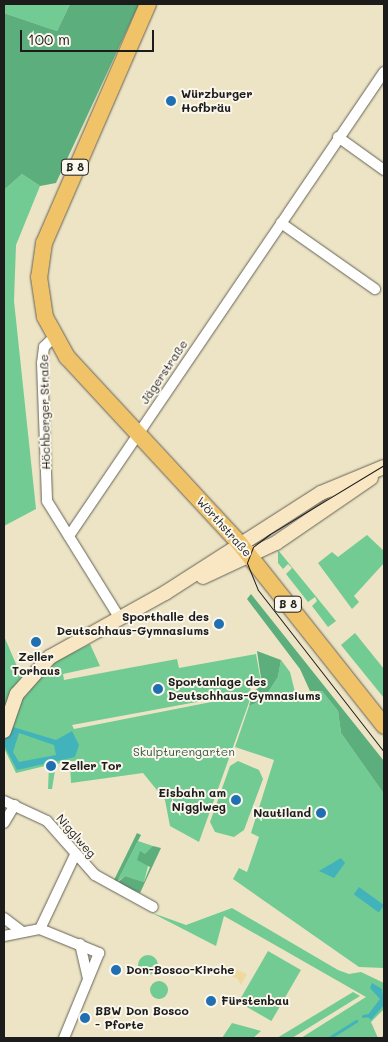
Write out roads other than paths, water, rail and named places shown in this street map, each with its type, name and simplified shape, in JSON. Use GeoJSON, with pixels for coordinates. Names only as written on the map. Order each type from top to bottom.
{"type":"FeatureCollection","features":[{"type":"Feature","properties":{"kind":"main road","name":"Höchberger Straße"},"geometry":{"type":"LineString","coordinates":[[54,337],[41,301],[44,243],[148,4]]}},
{"type":"Feature","properties":{"kind":"main road","name":"Wörthstraße"},"geometry":{"type":"LineString","coordinates":[[54,337],[137,433],[245,550],[383,720]]}},
{"type":"Feature","properties":{"kind":"street","name":"Jägerstraße"},"geometry":{"type":"LineString","coordinates":[[69,536],[137,433],[384,72]]}},
{"type":"Feature","properties":{"kind":"street"},"geometry":{"type":"LineString","coordinates":[[338,137],[384,170]]}},
{"type":"Feature","properties":{"kind":"street"},"geometry":{"type":"LineString","coordinates":[[280,223],[375,289]]}},
{"type":"Feature","properties":{"kind":"street","name":"Höchberger Straße"},"geometry":{"type":"LineString","coordinates":[[54,337],[44,346],[42,363],[47,501],[119,617]]}},
{"type":"Feature","properties":{"kind":"street"},"geometry":{"type":"LineString","coordinates":[[4,730],[26,680],[50,657],[119,617],[245,550],[321,493],[384,467]]}},
{"type":"Feature","properties":{"kind":"street","name":"Nigglweg"},"geometry":{"type":"LineString","coordinates":[[4,801],[47,821],[75,855],[101,880],[153,907]]}},
{"type":"Feature","properties":{"kind":"street"},"geometry":{"type":"LineString","coordinates":[[4,823],[15,805]]}},
{"type":"Feature","properties":{"kind":"street"},"geometry":{"type":"LineString","coordinates":[[40,929],[75,855]]}},
{"type":"Feature","properties":{"kind":"street"},"geometry":{"type":"LineString","coordinates":[[4,918],[21,931]]}},
{"type":"Feature","properties":{"kind":"street"},"geometry":{"type":"LineString","coordinates":[[4,936],[21,931],[40,929],[99,953],[64,1038]]}},
{"type":"Feature","properties":{"kind":"street"},"geometry":{"type":"LineString","coordinates":[[80,944],[88,978]]}},
{"type":"Feature","properties":{"kind":"water"},"geometry":{"type":"Polygon","coordinates":[[[13,727],[56,740],[72,731],[79,745],[75,757],[17,770],[4,745],[4,729],[13,727]],[[19,733],[13,752],[19,762],[56,755],[54,745],[19,733]]]}},
{"type":"Feature","properties":{"kind":"water"},"geometry":{"type":"Polygon","coordinates":[[[341,858],[345,863],[334,878],[319,871],[341,858]]]}},
{"type":"Feature","properties":{"kind":"water"},"geometry":{"type":"Polygon","coordinates":[[[359,887],[384,905],[379,913],[354,894],[359,887]]]}},
{"type":"Feature","properties":{"kind":"water"},"geometry":{"type":"Polygon","coordinates":[[[372,983],[382,989],[384,1005],[371,1020],[367,1016],[380,999],[370,988],[372,983]]]}},
{"type":"Feature","properties":{"kind":"waterway"},"geometry":{"type":"LineString","coordinates":[[363,1016],[368,1015]]}},
{"type":"Feature","properties":{"kind":"waterway"},"geometry":{"type":"LineString","coordinates":[[329,1038],[356,1021]]}},
{"type":"Feature","properties":{"kind":"tram line"},"geometry":{"type":"LineString","coordinates":[[384,465],[270,534],[253,547],[247,563],[258,590],[384,752]]}},
{"type":"Feature","properties":{"kind":"tram line"},"geometry":{"type":"LineString","coordinates":[[382,1038],[384,1033]]}},
{"type":"Feature","properties":{"kind":"place","name":"Würzburger Hofbräu"},"geometry":{"type":"Point","coordinates":[171,101]}},
{"type":"Feature","properties":{"kind":"place","name":"Sporthalle des Deutschhaus-Gymnasiums"},"geometry":{"type":"Point","coordinates":[219,624]}},
{"type":"Feature","properties":{"kind":"place","name":"Zeller Torhaus"},"geometry":{"type":"Point","coordinates":[36,642]}},
{"type":"Feature","properties":{"kind":"place","name":"Sportanlage des Deutschhaus-Gymnasiums"},"geometry":{"type":"Point","coordinates":[158,689]}},
{"type":"Feature","properties":{"kind":"place","name":"Zeller Tor"},"geometry":{"type":"Point","coordinates":[51,766]}},
{"type":"Feature","properties":{"kind":"place","name":"Eisbahn am Nigglweg"},"geometry":{"type":"Point","coordinates":[236,800]}},
{"type":"Feature","properties":{"kind":"place","name":"Nautiland"},"geometry":{"type":"Point","coordinates":[321,813]}},
{"type":"Feature","properties":{"kind":"place","name":"Don-Bosco-Kirche"},"geometry":{"type":"Point","coordinates":[116,970]}},
{"type":"Feature","properties":{"kind":"place","name":"Fürstenbau"},"geometry":{"type":"Point","coordinates":[211,1001]}},
{"type":"Feature","properties":{"kind":"place","name":"BBW Don Bosco - Pforte"},"geometry":{"type":"Point","coordinates":[85,1018]}},
{"type":"Feature","properties":{"kind":"park label","name":"Skulpturengarten"},"geometry":{"type":"Point","coordinates":[184,752]}}]}
